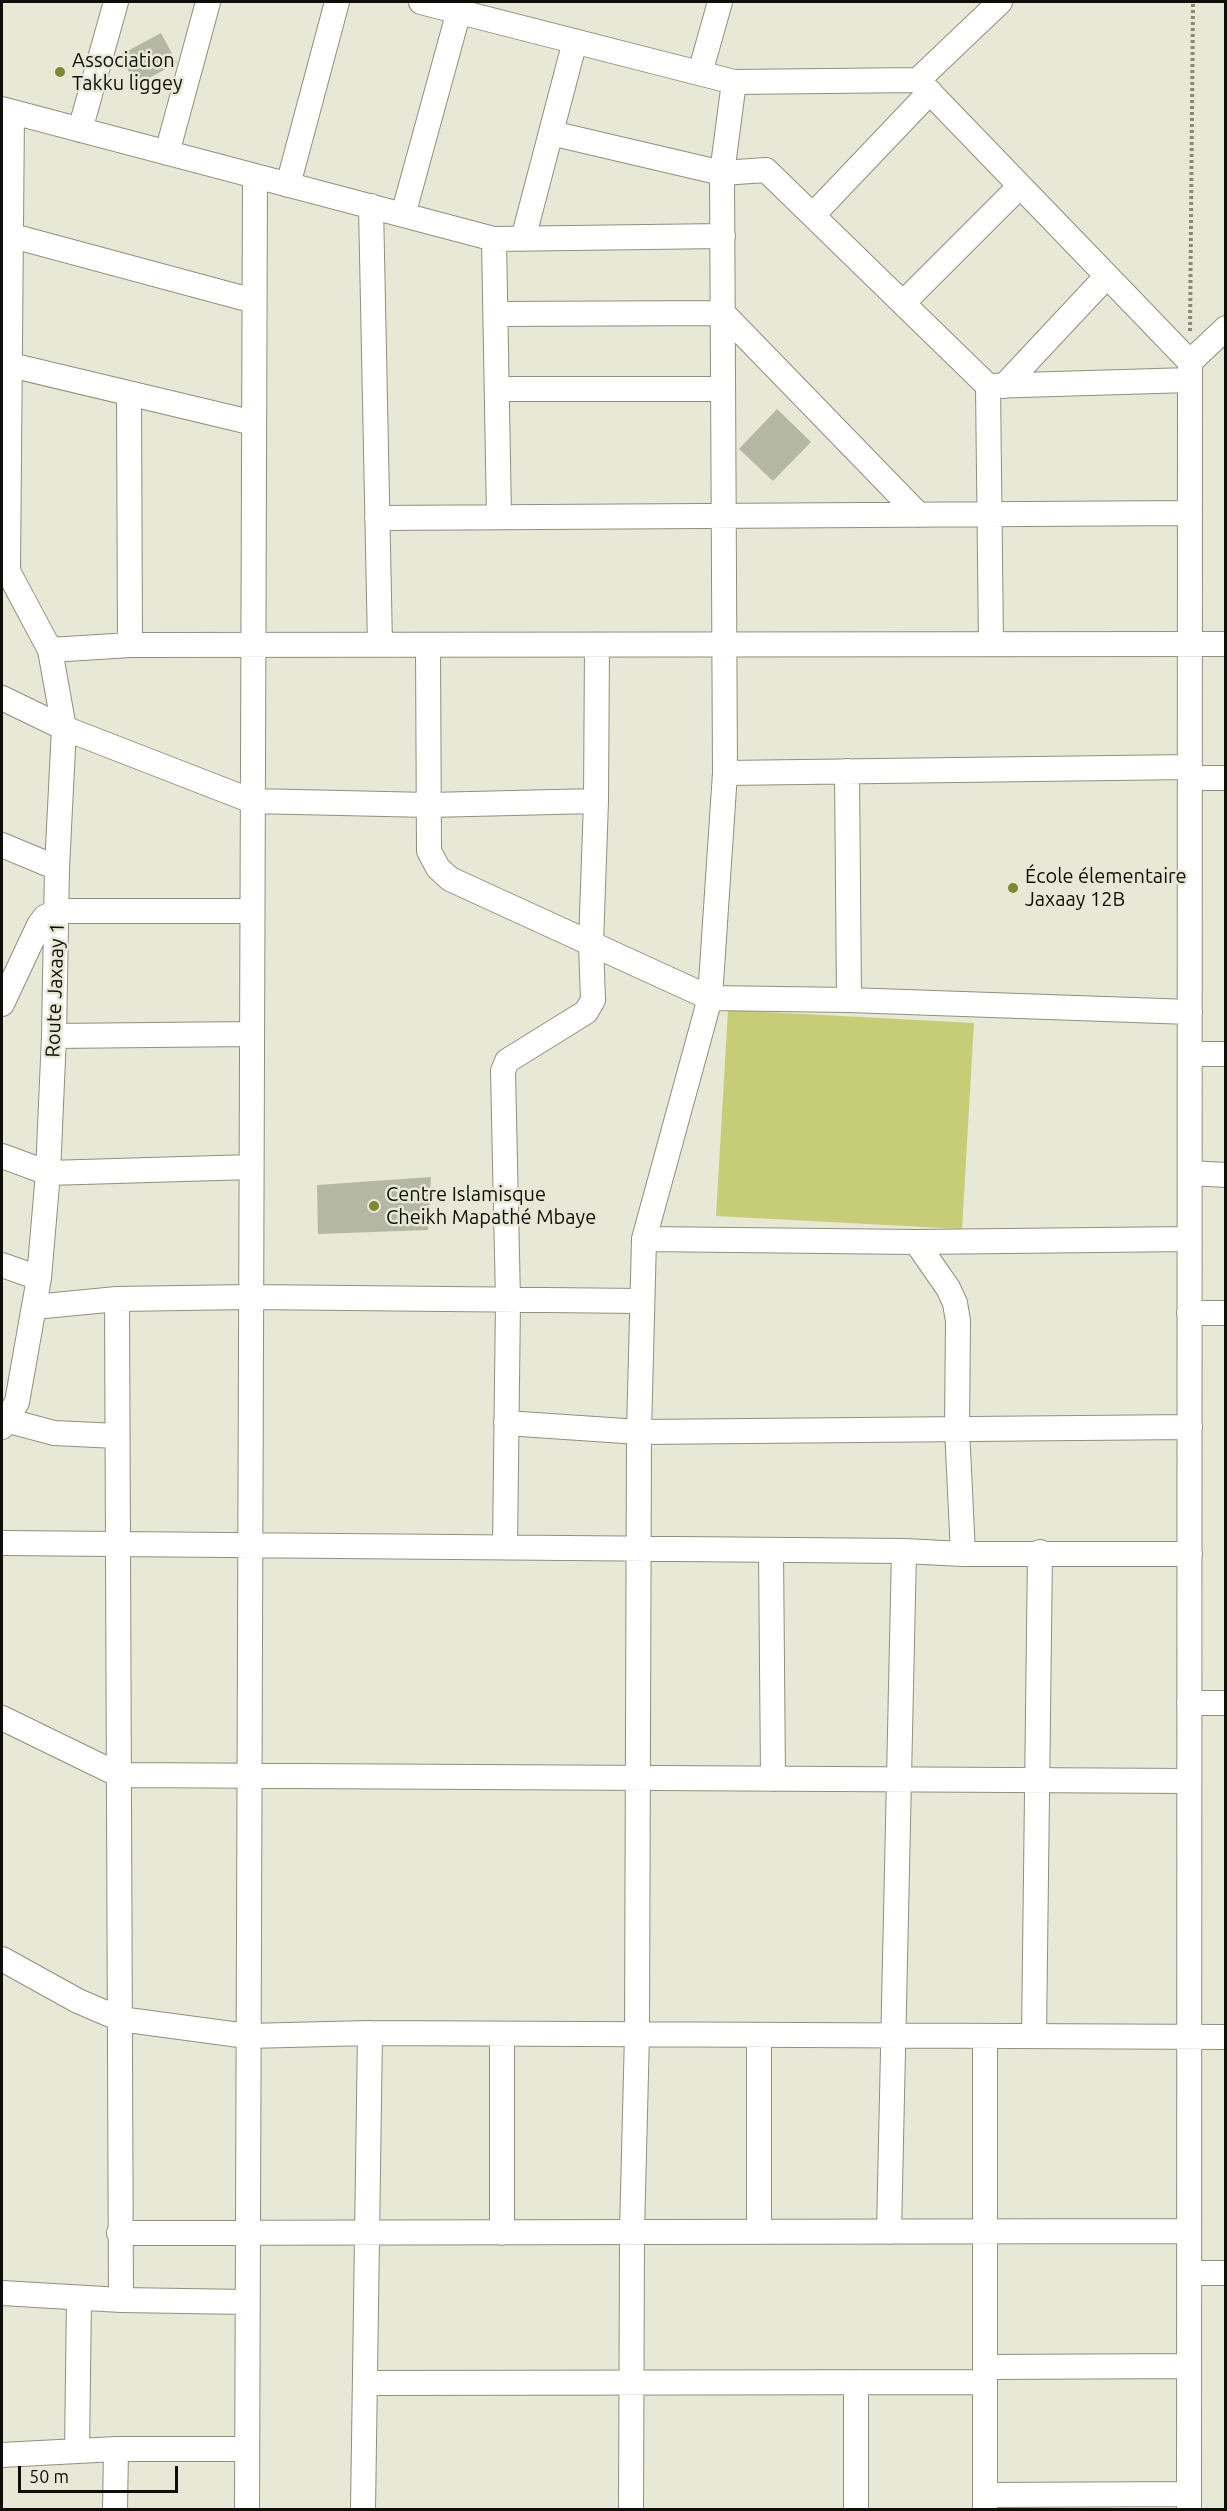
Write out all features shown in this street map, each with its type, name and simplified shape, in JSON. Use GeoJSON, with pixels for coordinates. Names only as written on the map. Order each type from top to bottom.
{"type":"FeatureCollection","features":[{"type":"Feature","properties":{"kind":"street"},"geometry":{"type":"LineString","coordinates":[[80,130],[116,2]]}},
{"type":"Feature","properties":{"kind":"street"},"geometry":{"type":"LineString","coordinates":[[167,153],[208,2]]}},
{"type":"Feature","properties":{"kind":"street"},"geometry":{"type":"LineString","coordinates":[[288,185],[337,2]]}},
{"type":"Feature","properties":{"kind":"street"},"geometry":{"type":"LineString","coordinates":[[422,2],[734,82],[924,86],[1107,276],[1190,371]]}},
{"type":"Feature","properties":{"kind":"street"},"geometry":{"type":"LineString","coordinates":[[699,73],[720,2]]}},
{"type":"Feature","properties":{"kind":"street"},"geometry":{"type":"LineString","coordinates":[[813,216],[924,86],[1000,2]]}},
{"type":"Feature","properties":{"kind":"street"},"geometry":{"type":"LineString","coordinates":[[403,215],[459,11]]}},
{"type":"Feature","properties":{"kind":"street"},"geometry":{"type":"LineString","coordinates":[[523,238],[575,41]]}},
{"type":"Feature","properties":{"kind":"street"},"geometry":{"type":"LineString","coordinates":[[631,2510],[632,2232],[637,2034],[639,1432],[644,1239],[710,998],[724,773],[722,173],[734,82]]}},
{"type":"Feature","properties":{"kind":"street"},"geometry":{"type":"LineString","coordinates":[[5,565],[7,110],[494,239],[723,236]]}},
{"type":"Feature","properties":{"kind":"street"},"geometry":{"type":"LineString","coordinates":[[551,133],[722,173],[766,170],[903,303],[996,386],[1190,371]]}},
{"type":"Feature","properties":{"kind":"street"},"geometry":{"type":"LineString","coordinates":[[247,2510],[255,176]]}},
{"type":"Feature","properties":{"kind":"street"},"geometry":{"type":"LineString","coordinates":[[903,303],[1020,186]]}},
{"type":"Feature","properties":{"kind":"street"},"geometry":{"type":"LineString","coordinates":[[371,206],[380,645]]}},
{"type":"Feature","properties":{"kind":"street"},"geometry":{"type":"LineString","coordinates":[[6,234],[254,302]]}},
{"type":"Feature","properties":{"kind":"street"},"geometry":{"type":"LineString","coordinates":[[494,239],[500,517]]}},
{"type":"Feature","properties":{"kind":"street"},"geometry":{"type":"LineString","coordinates":[[991,644],[990,514],[996,386],[1107,276]]}},
{"type":"Feature","properties":{"kind":"street"},"geometry":{"type":"LineString","coordinates":[[496,314],[723,313],[920,514]]}},
{"type":"Feature","properties":{"kind":"street"},"geometry":{"type":"LineString","coordinates":[[985,2036],[985,2502],[1189,2502],[1190,371],[1226,328]]}},
{"type":"Feature","properties":{"kind":"street"},"geometry":{"type":"LineString","coordinates":[[5,364],[254,423]]}},
{"type":"Feature","properties":{"kind":"street"},"geometry":{"type":"LineString","coordinates":[[497,389],[723,389]]}},
{"type":"Feature","properties":{"kind":"street"},"geometry":{"type":"LineString","coordinates":[[129,394],[130,645]]}},
{"type":"Feature","properties":{"kind":"street"},"geometry":{"type":"LineString","coordinates":[[377,518],[1190,513]]}},
{"type":"Feature","properties":{"kind":"street","name":"Route Jaxaay 1"},"geometry":{"type":"LineString","coordinates":[[3,1422],[17,1402],[39,1278],[48,1173],[58,910],[57,868],[64,728],[51,650],[5,565]]}},
{"type":"Feature","properties":{"kind":"street"},"geometry":{"type":"LineString","coordinates":[[51,650],[130,645],[1226,644]]}},
{"type":"Feature","properties":{"kind":"street"},"geometry":{"type":"LineString","coordinates":[[428,645],[429,851],[438,868],[450,879],[710,998],[849,1000],[1190,1012]]}},
{"type":"Feature","properties":{"kind":"street"},"geometry":{"type":"LineString","coordinates":[[505,1547],[508,1300],[503,1071],[507,1061],[586,1012],[593,1000],[591,944],[596,801],[597,645]]}},
{"type":"Feature","properties":{"kind":"street"},"geometry":{"type":"LineString","coordinates":[[2,698],[64,728],[252,801],[429,805],[596,801]]}},
{"type":"Feature","properties":{"kind":"street"},"geometry":{"type":"LineString","coordinates":[[724,773],[847,771],[1190,773],[1226,778]]}},
{"type":"Feature","properties":{"kind":"street"},"geometry":{"type":"LineString","coordinates":[[847,771],[849,1000]]}},
{"type":"Feature","properties":{"kind":"street"},"geometry":{"type":"LineString","coordinates":[[2,845],[57,868]]}},
{"type":"Feature","properties":{"kind":"street"},"geometry":{"type":"LineString","coordinates":[[3,997],[39,925],[45,917],[58,910],[252,911]]}},
{"type":"Feature","properties":{"kind":"street"},"geometry":{"type":"LineString","coordinates":[[54,1035],[251,1034]]}},
{"type":"Feature","properties":{"kind":"street"},"geometry":{"type":"LineString","coordinates":[[1190,1054],[1226,1054]]}},
{"type":"Feature","properties":{"kind":"street"},"geometry":{"type":"LineString","coordinates":[[2,1156],[48,1173],[251,1167]]}},
{"type":"Feature","properties":{"kind":"street"},"geometry":{"type":"LineString","coordinates":[[1190,1173],[1226,1175]]}},
{"type":"Feature","properties":{"kind":"street"},"geometry":{"type":"LineString","coordinates":[[644,1239],[916,1242],[1189,1239]]}},
{"type":"Feature","properties":{"kind":"street"},"geometry":{"type":"LineString","coordinates":[[916,1242],[955,1303],[958,1321],[957,1428],[963,1554]]}},
{"type":"Feature","properties":{"kind":"street"},"geometry":{"type":"LineString","coordinates":[[2,1265],[39,1278]]}},
{"type":"Feature","properties":{"kind":"street"},"geometry":{"type":"LineString","coordinates":[[34,1307],[117,1299],[250,1297],[642,1301]]}},
{"type":"Feature","properties":{"kind":"street"},"geometry":{"type":"LineString","coordinates":[[117,1299],[121,2300]]}},
{"type":"Feature","properties":{"kind":"street"},"geometry":{"type":"LineString","coordinates":[[1189,1313],[1226,1313]]}},
{"type":"Feature","properties":{"kind":"street"},"geometry":{"type":"LineString","coordinates":[[3,1422],[54,1433],[117,1436]]}},
{"type":"Feature","properties":{"kind":"street"},"geometry":{"type":"LineString","coordinates":[[506,1423],[639,1432],[1190,1426]]}},
{"type":"Feature","properties":{"kind":"street"},"geometry":{"type":"LineString","coordinates":[[2,1543],[904,1551],[963,1554],[1040,1552],[1190,1554]]}},
{"type":"Feature","properties":{"kind":"street"},"geometry":{"type":"LineString","coordinates":[[771,1550],[773,1779]]}},
{"type":"Feature","properties":{"kind":"street"},"geometry":{"type":"LineString","coordinates":[[889,2232],[904,1551]]}},
{"type":"Feature","properties":{"kind":"street"},"geometry":{"type":"LineString","coordinates":[[1034,2036],[1040,1552]]}},
{"type":"Feature","properties":{"kind":"street"},"geometry":{"type":"LineString","coordinates":[[1189,1703],[1226,1703]]}},
{"type":"Feature","properties":{"kind":"street"},"geometry":{"type":"LineString","coordinates":[[2,1718],[119,1775],[1190,1781]]}},
{"type":"Feature","properties":{"kind":"street"},"geometry":{"type":"LineString","coordinates":[[2,1959],[78,2001],[120,2019],[247,2036],[370,2033],[1226,2037]]}},
{"type":"Feature","properties":{"kind":"street"},"geometry":{"type":"LineString","coordinates":[[363,2510],[370,2033]]}},
{"type":"Feature","properties":{"kind":"street"},"geometry":{"type":"LineString","coordinates":[[502,2034],[502,2233]]}},
{"type":"Feature","properties":{"kind":"street"},"geometry":{"type":"LineString","coordinates":[[759,2035],[759,2232]]}},
{"type":"Feature","properties":{"kind":"street"},"geometry":{"type":"LineString","coordinates":[[119,2233],[1189,2231]]}},
{"type":"Feature","properties":{"kind":"street"},"geometry":{"type":"LineString","coordinates":[[1189,2272],[1226,2273]]}},
{"type":"Feature","properties":{"kind":"street"},"geometry":{"type":"LineString","coordinates":[[2,2293],[121,2300],[247,2302]]}},
{"type":"Feature","properties":{"kind":"street"},"geometry":{"type":"LineString","coordinates":[[77,2451],[79,2298]]}},
{"type":"Feature","properties":{"kind":"street"},"geometry":{"type":"LineString","coordinates":[[365,2383],[856,2382],[1189,2366]]}},
{"type":"Feature","properties":{"kind":"street"},"geometry":{"type":"LineString","coordinates":[[856,2382],[856,2510]]}},
{"type":"Feature","properties":{"kind":"street"},"geometry":{"type":"LineString","coordinates":[[2,2455],[116,2449],[246,2449]]}},
{"type":"Feature","properties":{"kind":"street"},"geometry":{"type":"LineString","coordinates":[[116,2449],[116,2510]]}},
{"type":"Feature","properties":{"kind":"path"},"geometry":{"type":"LineString","coordinates":[[1190,371],[1193,2]]}},
{"type":"Feature","properties":{"kind":"green space"},"geometry":{"type":"Polygon","coordinates":[[[728,1010],[974,1023],[962,1229],[716,1216],[728,1010]]]}},
{"type":"Feature","properties":{"kind":"building"},"geometry":{"type":"Polygon","coordinates":[[[161,33],[177,63],[136,85],[120,55],[161,33]]]}},
{"type":"Feature","properties":{"kind":"building"},"geometry":{"type":"Polygon","coordinates":[[[777,409],[811,442],[773,481],[739,449],[777,409]]]}},
{"type":"Feature","properties":{"kind":"building"},"geometry":{"type":"Polygon","coordinates":[[[431,1177],[428,1230],[318,1234],[317,1185],[431,1177]]]}},
{"type":"Feature","properties":{"kind":"place","name":"Association Takku liggey"},"geometry":{"type":"Point","coordinates":[60,72]}},
{"type":"Feature","properties":{"kind":"place","name":"École élementaire Jaxaay 12B"},"geometry":{"type":"Point","coordinates":[1013,888]}},
{"type":"Feature","properties":{"kind":"place","name":"Centre Islamisque Cheikh Mapathé Mbaye"},"geometry":{"type":"Point","coordinates":[374,1206]}}]}
